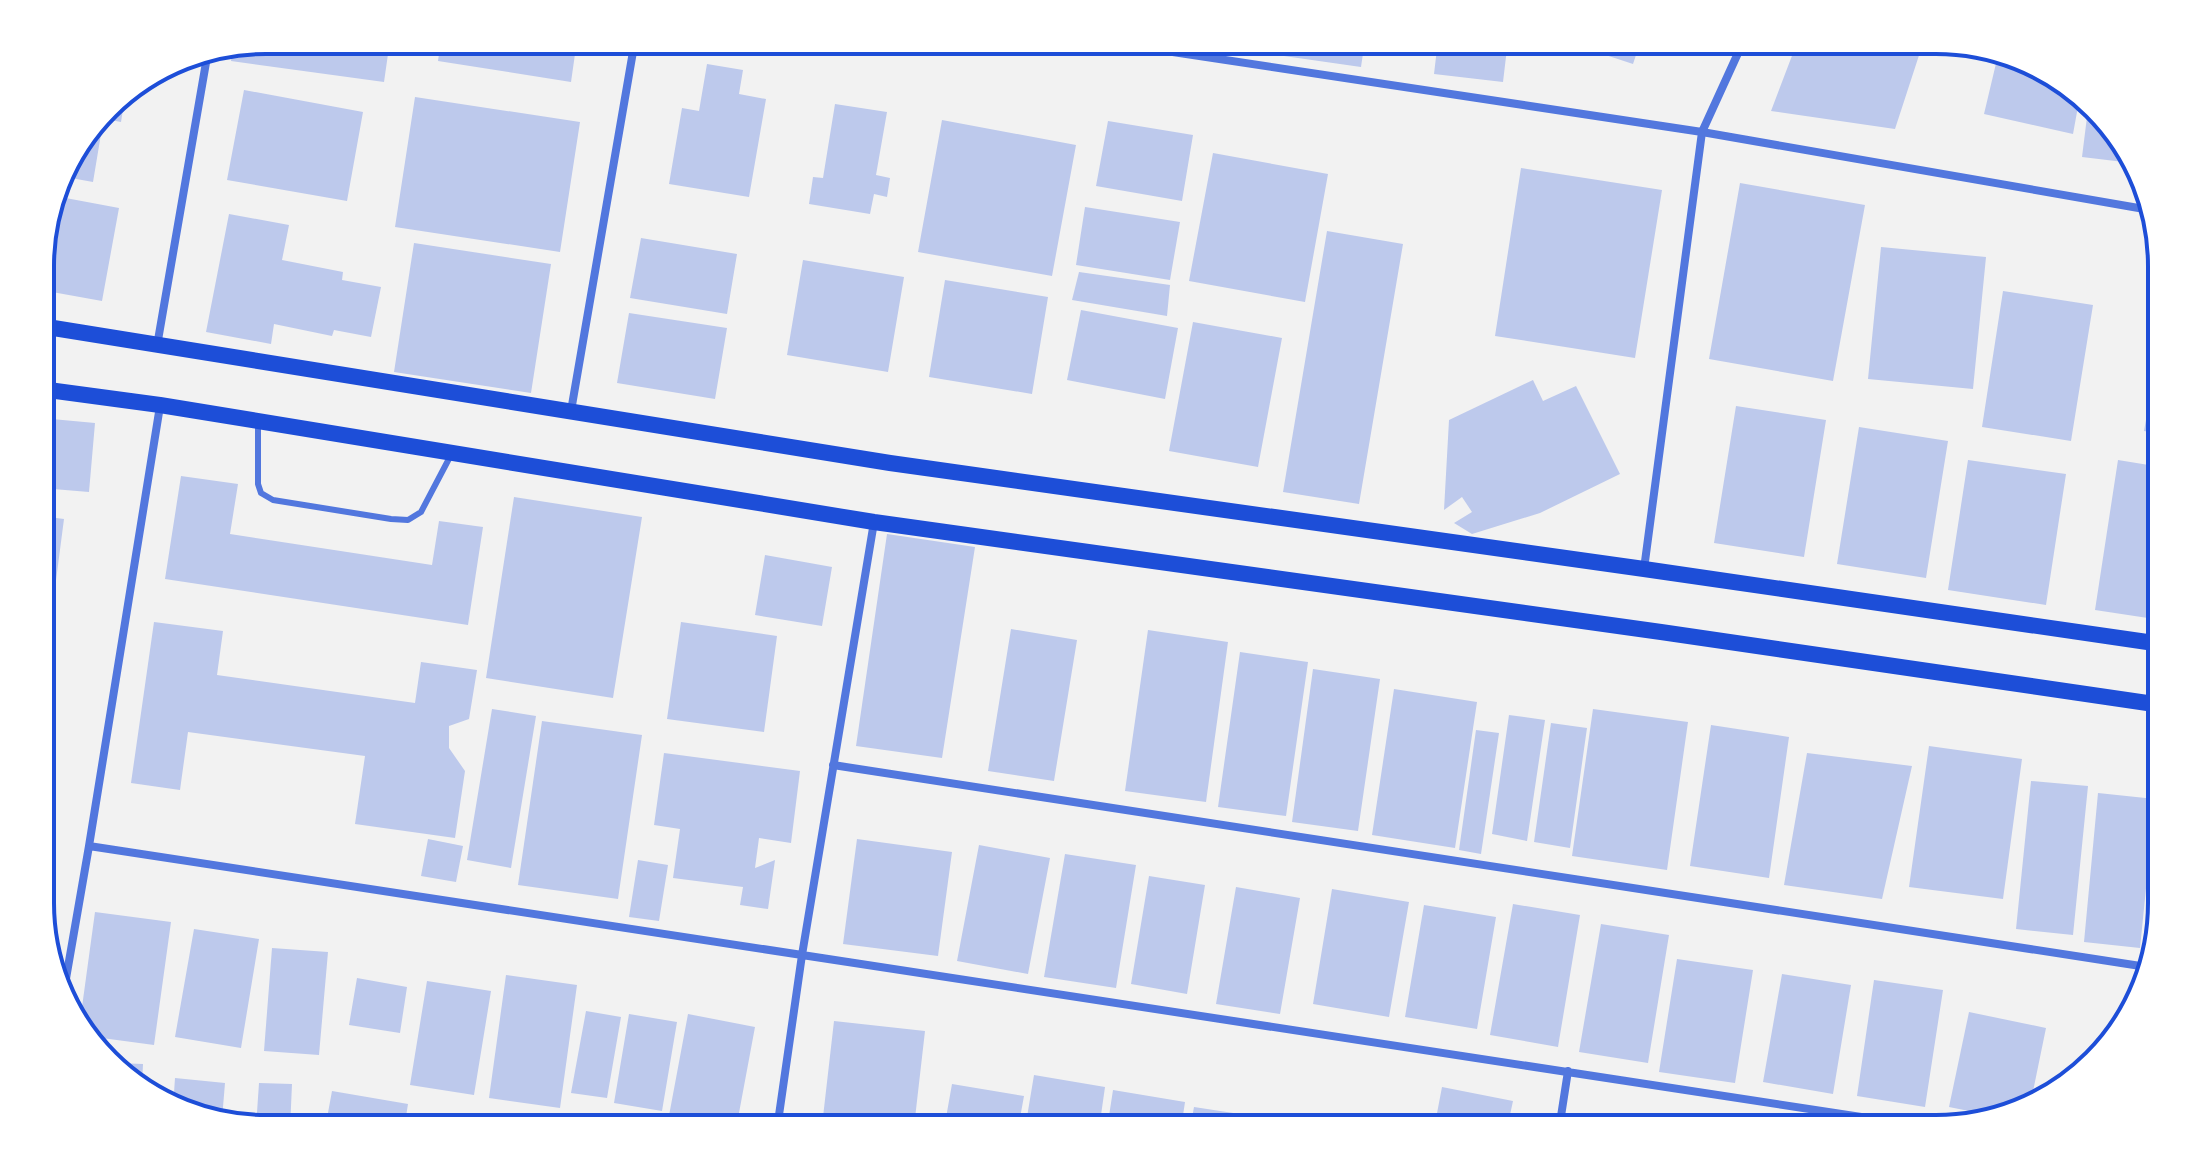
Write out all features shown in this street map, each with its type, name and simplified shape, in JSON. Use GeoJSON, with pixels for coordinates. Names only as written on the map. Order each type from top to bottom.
{"type":"FeatureCollection","features":[{"type":"Feature","properties":{"kind":"main road"},"geometry":{"type":"LineString","coordinates":[[54,328],[890,463],[2148,642]]}},
{"type":"Feature","properties":{"kind":"main road"},"geometry":{"type":"LineString","coordinates":[[54,391],[160,405],[874,522],[2148,703]]}},
{"type":"Feature","properties":{"kind":"street"},"geometry":{"type":"LineString","coordinates":[[571,412],[633,54]]}},
{"type":"Feature","properties":{"kind":"street"},"geometry":{"type":"LineString","coordinates":[[1193,54],[1702,132],[2140,208]]}},
{"type":"Feature","properties":{"kind":"street"},"geometry":{"type":"LineString","coordinates":[[1644,569],[1702,132],[1738,54]]}},
{"type":"Feature","properties":{"kind":"street"},"geometry":{"type":"LineString","coordinates":[[157,347],[206,63]]}},
{"type":"Feature","properties":{"kind":"street"},"geometry":{"type":"LineString","coordinates":[[67,975],[160,405]]}},
{"type":"Feature","properties":{"kind":"street"},"geometry":{"type":"LineString","coordinates":[[779,1115],[802,955],[874,522]]}},
{"type":"Feature","properties":{"kind":"street"},"geometry":{"type":"LineString","coordinates":[[833,765],[2138,966]]}},
{"type":"Feature","properties":{"kind":"street"},"geometry":{"type":"LineString","coordinates":[[89,846],[1850,1115]]}},
{"type":"Feature","properties":{"kind":"street"},"geometry":{"type":"LineString","coordinates":[[1561,1115],[1568,1071]]}},
{"type":"Feature","properties":{"kind":"lane"},"geometry":{"type":"LineString","coordinates":[[258,421],[258,484],[261,493],[273,500],[408,520],[421,512],[452,453]]}},
{"type":"Feature","properties":{"kind":"building"},"geometry":{"type":"Polygon","coordinates":[[[252,54],[388,54],[384,82],[231,61],[232,57],[252,54]]]}},
{"type":"Feature","properties":{"kind":"building"},"geometry":{"type":"Polygon","coordinates":[[[439,54],[575,54],[571,82],[438,61],[439,54]]]}},
{"type":"Feature","properties":{"kind":"building"},"geometry":{"type":"Polygon","coordinates":[[[1269,54],[1363,54],[1361,67],[1269,54]]]}},
{"type":"Feature","properties":{"kind":"building"},"geometry":{"type":"Polygon","coordinates":[[[1436,54],[1506,54],[1503,82],[1434,74],[1436,54]]]}},
{"type":"Feature","properties":{"kind":"building"},"geometry":{"type":"Polygon","coordinates":[[[1603,54],[1636,54],[1633,64],[1603,54]]]}},
{"type":"Feature","properties":{"kind":"building"},"geometry":{"type":"Polygon","coordinates":[[[1793,54],[1919,54],[1895,129],[1771,111],[1793,54]]]}},
{"type":"Feature","properties":{"kind":"building"},"geometry":{"type":"Polygon","coordinates":[[[1996,63],[2030,76],[2078,109],[2073,134],[1984,114],[1996,63]]]}},
{"type":"Feature","properties":{"kind":"building"},"geometry":{"type":"Polygon","coordinates":[[[707,64],[743,70],[739,94],[766,99],[749,197],[669,184],[682,108],[699,111],[707,64]]]}},
{"type":"Feature","properties":{"kind":"building"},"geometry":{"type":"Polygon","coordinates":[[[244,90],[363,112],[347,201],[227,180],[244,90]]]}},
{"type":"Feature","properties":{"kind":"building"},"geometry":{"type":"Polygon","coordinates":[[[415,97],[580,122],[560,252],[395,227],[415,97]]]}},
{"type":"Feature","properties":{"kind":"building"},"geometry":{"type":"Polygon","coordinates":[[[835,104],[887,112],[876,175],[890,178],[887,197],[874,194],[870,214],[809,204],[813,177],[823,178],[835,104]]]}},
{"type":"Feature","properties":{"kind":"building"},"geometry":{"type":"Polygon","coordinates":[[[123,110],[121,122],[112,120],[123,110]]]}},
{"type":"Feature","properties":{"kind":"building"},"geometry":{"type":"Polygon","coordinates":[[[2087,118],[2121,162],[2082,157],[2087,118]]]}},
{"type":"Feature","properties":{"kind":"building"},"geometry":{"type":"Polygon","coordinates":[[[942,120],[1076,145],[1052,276],[918,252],[942,120]]]}},
{"type":"Feature","properties":{"kind":"building"},"geometry":{"type":"Polygon","coordinates":[[[1108,121],[1193,135],[1182,201],[1096,186],[1108,121]]]}},
{"type":"Feature","properties":{"kind":"building"},"geometry":{"type":"Polygon","coordinates":[[[101,133],[93,182],[73,178],[101,133]]]}},
{"type":"Feature","properties":{"kind":"building"},"geometry":{"type":"Polygon","coordinates":[[[1213,153],[1328,174],[1305,302],[1189,281],[1213,153]]]}},
{"type":"Feature","properties":{"kind":"building"},"geometry":{"type":"Polygon","coordinates":[[[1521,168],[1662,190],[1635,358],[1495,336],[1521,168]]]}},
{"type":"Feature","properties":{"kind":"building"},"geometry":{"type":"Polygon","coordinates":[[[1740,183],[1865,205],[1833,381],[1709,359],[1740,183]]]}},
{"type":"Feature","properties":{"kind":"building"},"geometry":{"type":"Polygon","coordinates":[[[66,198],[119,208],[102,301],[54,292],[54,252],[66,198]]]}},
{"type":"Feature","properties":{"kind":"building"},"geometry":{"type":"Polygon","coordinates":[[[1085,207],[1180,222],[1170,280],[1076,265],[1085,207]]]}},
{"type":"Feature","properties":{"kind":"building"},"geometry":{"type":"Polygon","coordinates":[[[229,214],[289,225],[282,260],[343,272],[342,280],[381,287],[371,337],[334,330],[332,336],[274,324],[271,344],[206,332],[229,214]]]}},
{"type":"Feature","properties":{"kind":"building"},"geometry":{"type":"Polygon","coordinates":[[[1327,231],[1403,244],[1359,504],[1283,492],[1327,231]]]}},
{"type":"Feature","properties":{"kind":"building"},"geometry":{"type":"Polygon","coordinates":[[[641,238],[737,254],[727,314],[630,298],[641,238]]]}},
{"type":"Feature","properties":{"kind":"building"},"geometry":{"type":"Polygon","coordinates":[[[414,243],[551,264],[531,393],[394,372],[414,243]]]}},
{"type":"Feature","properties":{"kind":"building"},"geometry":{"type":"Polygon","coordinates":[[[1881,247],[1986,257],[1973,389],[1868,379],[1881,247]]]}},
{"type":"Feature","properties":{"kind":"building"},"geometry":{"type":"Polygon","coordinates":[[[803,260],[904,277],[888,372],[787,355],[803,260]]]}},
{"type":"Feature","properties":{"kind":"building"},"geometry":{"type":"Polygon","coordinates":[[[1079,272],[1170,285],[1167,316],[1072,300],[1079,272]]]}},
{"type":"Feature","properties":{"kind":"building"},"geometry":{"type":"Polygon","coordinates":[[[945,280],[1048,297],[1032,394],[929,377],[945,280]]]}},
{"type":"Feature","properties":{"kind":"building"},"geometry":{"type":"Polygon","coordinates":[[[2003,291],[2093,305],[2071,441],[1982,427],[2003,291]]]}},
{"type":"Feature","properties":{"kind":"building"},"geometry":{"type":"Polygon","coordinates":[[[1081,310],[1178,328],[1165,399],[1067,380],[1081,310]]]}},
{"type":"Feature","properties":{"kind":"building"},"geometry":{"type":"Polygon","coordinates":[[[629,313],[727,328],[715,399],[617,383],[629,313]]]}},
{"type":"Feature","properties":{"kind":"building"},"geometry":{"type":"Polygon","coordinates":[[[1193,322],[1282,338],[1258,467],[1169,451],[1193,322]]]}},
{"type":"Feature","properties":{"kind":"building"},"geometry":{"type":"Polygon","coordinates":[[[1533,380],[1543,401],[1576,386],[1620,474],[1540,513],[1472,534],[1454,523],[1472,512],[1462,497],[1444,510],[1449,420],[1533,380]]]}},
{"type":"Feature","properties":{"kind":"building"},"geometry":{"type":"Polygon","coordinates":[[[1736,406],[1826,420],[1804,557],[1714,543],[1736,406]]]}},
{"type":"Feature","properties":{"kind":"building"},"geometry":{"type":"Polygon","coordinates":[[[2148,409],[2148,432],[2144,431],[2148,409]]]}},
{"type":"Feature","properties":{"kind":"building"},"geometry":{"type":"Polygon","coordinates":[[[54,419],[95,423],[89,492],[54,489],[54,419]]]}},
{"type":"Feature","properties":{"kind":"building"},"geometry":{"type":"Polygon","coordinates":[[[1859,427],[1948,441],[1926,578],[1837,564],[1859,427]]]}},
{"type":"Feature","properties":{"kind":"building"},"geometry":{"type":"Polygon","coordinates":[[[1968,460],[2066,474],[2046,605],[1948,590],[1968,460]]]}},
{"type":"Feature","properties":{"kind":"building"},"geometry":{"type":"Polygon","coordinates":[[[2118,460],[2148,465],[2148,618],[2095,610],[2118,460]]]}},
{"type":"Feature","properties":{"kind":"building"},"geometry":{"type":"Polygon","coordinates":[[[181,476],[238,484],[230,534],[432,565],[439,521],[483,527],[468,625],[165,579],[181,476]]]}},
{"type":"Feature","properties":{"kind":"building"},"geometry":{"type":"Polygon","coordinates":[[[514,497],[642,517],[613,698],[486,678],[514,497]]]}},
{"type":"Feature","properties":{"kind":"building"},"geometry":{"type":"Polygon","coordinates":[[[54,518],[64,519],[54,596],[54,518]]]}},
{"type":"Feature","properties":{"kind":"building"},"geometry":{"type":"Polygon","coordinates":[[[887,534],[975,547],[942,758],[856,746],[887,534]]]}},
{"type":"Feature","properties":{"kind":"building"},"geometry":{"type":"Polygon","coordinates":[[[765,555],[832,567],[822,626],[755,615],[765,555]]]}},
{"type":"Feature","properties":{"kind":"building"},"geometry":{"type":"Polygon","coordinates":[[[154,622],[223,631],[217,675],[415,703],[421,662],[477,670],[469,719],[449,726],[449,748],[465,771],[455,838],[355,824],[365,756],[188,732],[180,790],[131,783],[154,622]]]}},
{"type":"Feature","properties":{"kind":"building"},"geometry":{"type":"Polygon","coordinates":[[[681,622],[777,636],[764,732],[667,719],[681,622]]]}},
{"type":"Feature","properties":{"kind":"building"},"geometry":{"type":"Polygon","coordinates":[[[1011,629],[1077,640],[1054,781],[988,771],[1011,629]]]}},
{"type":"Feature","properties":{"kind":"building"},"geometry":{"type":"Polygon","coordinates":[[[1148,630],[1228,642],[1206,802],[1125,791],[1148,630]]]}},
{"type":"Feature","properties":{"kind":"building"},"geometry":{"type":"Polygon","coordinates":[[[1240,652],[1308,662],[1286,816],[1218,807],[1240,652]]]}},
{"type":"Feature","properties":{"kind":"building"},"geometry":{"type":"Polygon","coordinates":[[[1313,669],[1380,679],[1358,831],[1292,822],[1313,669]]]}},
{"type":"Feature","properties":{"kind":"building"},"geometry":{"type":"Polygon","coordinates":[[[1394,689],[1477,702],[1455,848],[1372,835],[1394,689]]]}},
{"type":"Feature","properties":{"kind":"building"},"geometry":{"type":"Polygon","coordinates":[[[492,709],[536,716],[511,868],[467,860],[492,709]]]}},
{"type":"Feature","properties":{"kind":"building"},"geometry":{"type":"Polygon","coordinates":[[[1593,709],[1688,722],[1667,870],[1572,856],[1593,709]]]}},
{"type":"Feature","properties":{"kind":"building"},"geometry":{"type":"Polygon","coordinates":[[[1509,715],[1545,720],[1527,841],[1492,834],[1509,715]]]}},
{"type":"Feature","properties":{"kind":"building"},"geometry":{"type":"Polygon","coordinates":[[[542,721],[642,735],[618,899],[518,885],[542,721]]]}},
{"type":"Feature","properties":{"kind":"building"},"geometry":{"type":"Polygon","coordinates":[[[1551,723],[1587,728],[1570,848],[1534,842],[1551,723]]]}},
{"type":"Feature","properties":{"kind":"building"},"geometry":{"type":"Polygon","coordinates":[[[1711,725],[1789,737],[1769,878],[1690,866],[1711,725]]]}},
{"type":"Feature","properties":{"kind":"building"},"geometry":{"type":"Polygon","coordinates":[[[1476,730],[1499,733],[1481,854],[1459,850],[1476,730]]]}},
{"type":"Feature","properties":{"kind":"building"},"geometry":{"type":"Polygon","coordinates":[[[1929,746],[2022,759],[2003,899],[1909,887],[1929,746]]]}},
{"type":"Feature","properties":{"kind":"building"},"geometry":{"type":"Polygon","coordinates":[[[664,753],[800,771],[791,843],[759,838],[755,868],[775,860],[768,909],[740,905],[743,887],[673,878],[680,829],[654,825],[664,753]]]}},
{"type":"Feature","properties":{"kind":"building"},"geometry":{"type":"Polygon","coordinates":[[[1807,753],[1912,766],[1882,899],[1784,885],[1807,753]]]}},
{"type":"Feature","properties":{"kind":"building"},"geometry":{"type":"Polygon","coordinates":[[[2031,781],[2088,786],[2073,935],[2016,929],[2031,781]]]}},
{"type":"Feature","properties":{"kind":"building"},"geometry":{"type":"Polygon","coordinates":[[[2098,793],[2148,798],[2148,869],[2140,948],[2084,942],[2098,793]]]}},
{"type":"Feature","properties":{"kind":"building"},"geometry":{"type":"Polygon","coordinates":[[[428,839],[463,846],[456,882],[421,876],[428,839]]]}},
{"type":"Feature","properties":{"kind":"building"},"geometry":{"type":"Polygon","coordinates":[[[857,839],[952,852],[938,956],[843,944],[857,839]]]}},
{"type":"Feature","properties":{"kind":"building"},"geometry":{"type":"Polygon","coordinates":[[[979,845],[1050,858],[1028,974],[957,961],[979,845]]]}},
{"type":"Feature","properties":{"kind":"building"},"geometry":{"type":"Polygon","coordinates":[[[1065,854],[1136,865],[1116,988],[1044,977],[1065,854]]]}},
{"type":"Feature","properties":{"kind":"building"},"geometry":{"type":"Polygon","coordinates":[[[638,860],[668,865],[659,921],[629,917],[638,860]]]}},
{"type":"Feature","properties":{"kind":"building"},"geometry":{"type":"Polygon","coordinates":[[[1149,876],[1205,885],[1187,994],[1131,984],[1149,876]]]}},
{"type":"Feature","properties":{"kind":"building"},"geometry":{"type":"Polygon","coordinates":[[[1236,887],[1300,898],[1280,1014],[1216,1004],[1236,887]]]}},
{"type":"Feature","properties":{"kind":"building"},"geometry":{"type":"Polygon","coordinates":[[[1332,889],[1409,902],[1389,1017],[1313,1004],[1332,889]]]}},
{"type":"Feature","properties":{"kind":"building"},"geometry":{"type":"Polygon","coordinates":[[[1513,904],[1580,915],[1558,1047],[1490,1035],[1513,904]]]}},
{"type":"Feature","properties":{"kind":"building"},"geometry":{"type":"Polygon","coordinates":[[[1424,905],[1496,917],[1477,1029],[1405,1017],[1424,905]]]}},
{"type":"Feature","properties":{"kind":"building"},"geometry":{"type":"Polygon","coordinates":[[[95,912],[171,922],[154,1045],[103,1038],[82,1007],[95,912]]]}},
{"type":"Feature","properties":{"kind":"building"},"geometry":{"type":"Polygon","coordinates":[[[1601,924],[1669,935],[1648,1063],[1579,1052],[1601,924]]]}},
{"type":"Feature","properties":{"kind":"building"},"geometry":{"type":"Polygon","coordinates":[[[194,929],[259,939],[241,1048],[175,1037],[194,929]]]}},
{"type":"Feature","properties":{"kind":"building"},"geometry":{"type":"Polygon","coordinates":[[[272,948],[328,952],[319,1055],[264,1051],[272,948]]]}},
{"type":"Feature","properties":{"kind":"building"},"geometry":{"type":"Polygon","coordinates":[[[1677,959],[1753,970],[1735,1083],[1659,1072],[1677,959]]]}},
{"type":"Feature","properties":{"kind":"building"},"geometry":{"type":"Polygon","coordinates":[[[1782,974],[1851,985],[1833,1094],[1763,1082],[1782,974]]]}},
{"type":"Feature","properties":{"kind":"building"},"geometry":{"type":"Polygon","coordinates":[[[506,975],[577,985],[560,1108],[489,1098],[506,975]]]}},
{"type":"Feature","properties":{"kind":"building"},"geometry":{"type":"Polygon","coordinates":[[[357,978],[407,987],[400,1033],[349,1025],[357,978]]]}},
{"type":"Feature","properties":{"kind":"building"},"geometry":{"type":"Polygon","coordinates":[[[1874,980],[1943,990],[1925,1107],[1857,1096],[1874,980]]]}},
{"type":"Feature","properties":{"kind":"building"},"geometry":{"type":"Polygon","coordinates":[[[427,981],[491,991],[474,1095],[410,1085],[427,981]]]}},
{"type":"Feature","properties":{"kind":"building"},"geometry":{"type":"Polygon","coordinates":[[[586,1011],[621,1017],[607,1098],[571,1093],[586,1011]]]}},
{"type":"Feature","properties":{"kind":"building"},"geometry":{"type":"Polygon","coordinates":[[[1969,1012],[2046,1028],[2033,1091],[1977,1111],[1949,1107],[1969,1012]]]}},
{"type":"Feature","properties":{"kind":"building"},"geometry":{"type":"Polygon","coordinates":[[[629,1014],[677,1022],[662,1111],[614,1103],[629,1014]]]}},
{"type":"Feature","properties":{"kind":"building"},"geometry":{"type":"Polygon","coordinates":[[[688,1014],[755,1027],[739,1115],[669,1115],[688,1014]]]}},
{"type":"Feature","properties":{"kind":"building"},"geometry":{"type":"Polygon","coordinates":[[[834,1021],[925,1031],[915,1115],[823,1115],[834,1021]]]}},
{"type":"Feature","properties":{"kind":"building"},"geometry":{"type":"Polygon","coordinates":[[[128,1063],[143,1064],[142,1075],[128,1063]]]}},
{"type":"Feature","properties":{"kind":"building"},"geometry":{"type":"Polygon","coordinates":[[[1034,1075],[1105,1087],[1101,1115],[1027,1115],[1034,1075]]]}},
{"type":"Feature","properties":{"kind":"building"},"geometry":{"type":"Polygon","coordinates":[[[175,1078],[225,1083],[223,1110],[174,1094],[175,1078]]]}},
{"type":"Feature","properties":{"kind":"building"},"geometry":{"type":"Polygon","coordinates":[[[259,1083],[292,1084],[291,1115],[257,1114],[259,1083]]]}},
{"type":"Feature","properties":{"kind":"building"},"geometry":{"type":"Polygon","coordinates":[[[952,1084],[1024,1096],[1021,1115],[946,1115],[952,1084]]]}},
{"type":"Feature","properties":{"kind":"building"},"geometry":{"type":"Polygon","coordinates":[[[1442,1087],[1513,1101],[1510,1115],[1437,1115],[1442,1087]]]}},
{"type":"Feature","properties":{"kind":"building"},"geometry":{"type":"Polygon","coordinates":[[[1113,1090],[1185,1102],[1183,1115],[1109,1115],[1113,1090]]]}},
{"type":"Feature","properties":{"kind":"building"},"geometry":{"type":"Polygon","coordinates":[[[332,1091],[408,1104],[406,1115],[328,1115],[332,1091]]]}},
{"type":"Feature","properties":{"kind":"building"},"geometry":{"type":"Polygon","coordinates":[[[1194,1107],[1246,1115],[1193,1115],[1194,1107]]]}}]}
